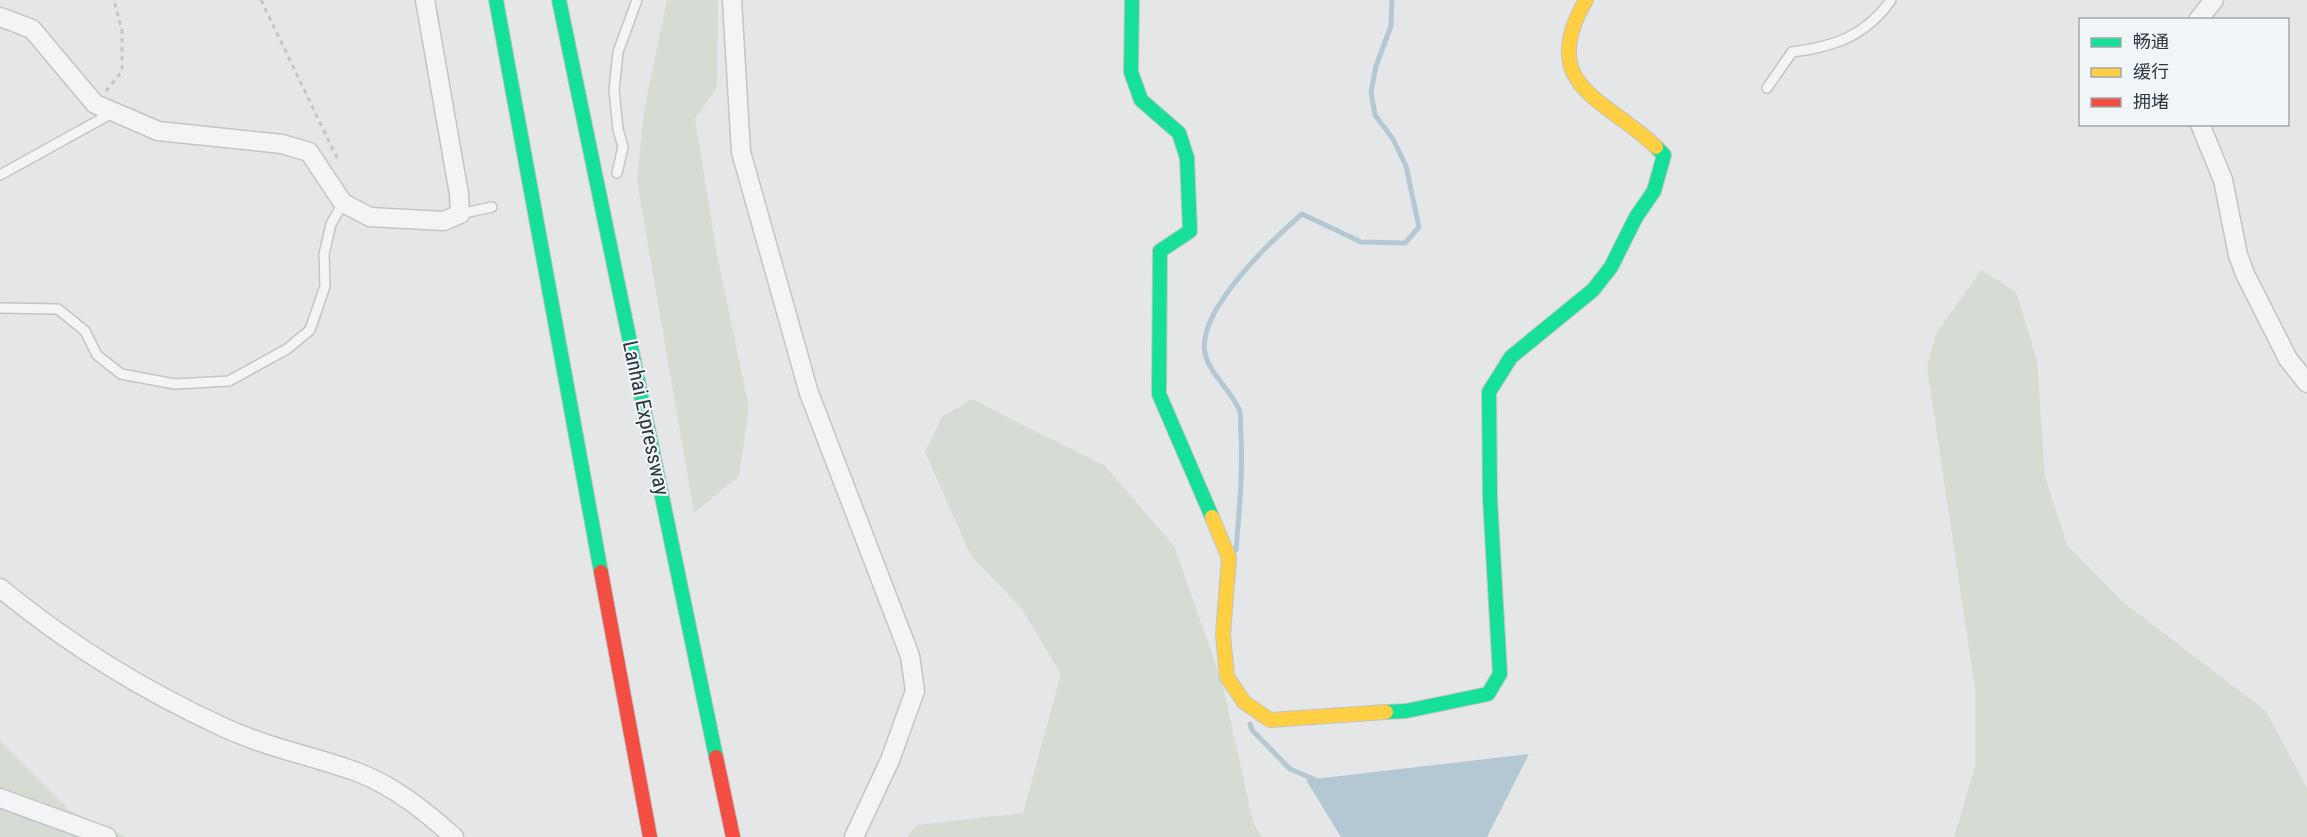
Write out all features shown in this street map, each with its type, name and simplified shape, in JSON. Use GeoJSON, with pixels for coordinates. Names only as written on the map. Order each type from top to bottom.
{"type":"FeatureCollection","features":[{"type":"Feature","properties":{"kind":"main road"},"geometry":{"type":"LineString","coordinates":[[496,0],[650,837]]}},
{"type":"Feature","properties":{"kind":"main road","name":"Lanhai Expressway"},"geometry":{"type":"LineString","coordinates":[[559,0],[733,837]]}},
{"type":"Feature","properties":{"kind":"main road"},"geometry":{"type":"LineString","coordinates":[[1132,0],[1131,72],[1141,100],[1179,133],[1187,158],[1190,231],[1160,250],[1159,393],[1229,558],[1223,634],[1227,677],[1244,702],[1270,720],[1406,711],[1488,694],[1500,674],[1491,522],[1489,392],[1511,357],[1593,290],[1611,267],[1636,217],[1654,191],[1664,154],[1652,141],[1611,114],[1585,91],[1568,60],[1570,30],[1586,0]]}},
{"type":"Feature","properties":{"kind":"street"},"geometry":{"type":"LineString","coordinates":[[0,17],[32,29],[95,104],[158,131],[282,144],[309,152],[343,203],[370,217],[444,221],[460,214],[459,194],[425,0]]}},
{"type":"Feature","properties":{"kind":"street"},"geometry":{"type":"LineString","coordinates":[[732,0],[741,152],[809,393],[910,656],[915,691],[890,760],[854,837]]}},
{"type":"Feature","properties":{"kind":"street"},"geometry":{"type":"LineString","coordinates":[[2200,18],[2214,0]]}},
{"type":"Feature","properties":{"kind":"street"},"geometry":{"type":"LineString","coordinates":[[2201,126],[2223,180],[2238,255],[2245,274],[2288,359],[2307,383]]}},
{"type":"Feature","properties":{"kind":"street"},"geometry":{"type":"LineString","coordinates":[[0,588],[70,641],[159,693],[224,728],[358,773],[419,806],[454,837]]}},
{"type":"Feature","properties":{"kind":"street"},"geometry":{"type":"LineString","coordinates":[[0,798],[106,837]]}},
{"type":"Feature","properties":{"kind":"lane"},"geometry":{"type":"LineString","coordinates":[[617,173],[623,147],[618,129],[614,90],[618,52],[637,0]]}},
{"type":"Feature","properties":{"kind":"lane"},"geometry":{"type":"LineString","coordinates":[[1767,88],[1792,52],[1840,43],[1867,25],[1892,0]]}},
{"type":"Feature","properties":{"kind":"lane"},"geometry":{"type":"LineString","coordinates":[[0,175],[114,112]]}},
{"type":"Feature","properties":{"kind":"lane"},"geometry":{"type":"LineString","coordinates":[[0,308],[58,309],[85,331],[97,355],[121,374],[175,384],[228,381],[287,349],[310,330],[325,286],[324,254],[331,224],[343,203]]}},
{"type":"Feature","properties":{"kind":"lane"},"geometry":{"type":"LineString","coordinates":[[460,214],[492,207]]}},
{"type":"Feature","properties":{"kind":"path"},"geometry":{"type":"LineString","coordinates":[[95,104],[122,71],[123,31],[114,0]]}},
{"type":"Feature","properties":{"kind":"path"},"geometry":{"type":"LineString","coordinates":[[261,0],[340,165]]}},
{"type":"Feature","properties":{"kind":"shaded area"},"geometry":{"type":"Polygon","coordinates":[[[667,0],[718,0],[717,87],[695,119],[717,255],[749,408],[739,476],[694,513],[637,181],[644,111],[667,0]]]}},
{"type":"Feature","properties":{"kind":"shaded area"},"geometry":{"type":"Polygon","coordinates":[[[1981,270],[2016,292],[2037,360],[2045,477],[2067,545],[2124,603],[2266,711],[2307,788],[2307,837],[1954,837],[1975,767],[1975,689],[1927,367],[1936,334],[1981,270]]]}},
{"type":"Feature","properties":{"kind":"shaded area"},"geometry":{"type":"Polygon","coordinates":[[[972,399],[1105,466],[1174,546],[1222,682],[1253,822],[1262,837],[907,837],[917,825],[1023,813],[1061,674],[1022,609],[971,556],[925,452],[942,417],[972,399]]]}},
{"type":"Feature","properties":{"kind":"shaded area"},"geometry":{"type":"Polygon","coordinates":[[[0,741],[70,811],[126,837],[0,837],[0,741]]]}},
{"type":"Feature","properties":{"kind":"water"},"geometry":{"type":"Polygon","coordinates":[[[1529,754],[1487,837],[1341,837],[1306,780],[1529,754]]]}},
{"type":"Feature","properties":{"kind":"waterway"},"geometry":{"type":"LineString","coordinates":[[1236,550],[1241,479],[1240,412],[1208,361],[1205,353],[1205,336],[1212,317],[1239,277],[1273,240],[1302,214],[1361,242],[1405,243],[1419,227],[1406,166],[1393,139],[1375,115],[1371,92],[1376,66],[1391,26],[1392,0]]}},
{"type":"Feature","properties":{"kind":"waterway"},"geometry":{"type":"LineString","coordinates":[[1250,724],[1252,730],[1290,769],[1318,781]]}},
{"type":"Feature","properties":{"kind":"traffic: fast"},"geometry":{"type":"LineString","coordinates":[[496,0],[601,572]]}},
{"type":"Feature","properties":{"kind":"traffic: fast"},"geometry":{"type":"LineString","coordinates":[[559,0],[716,757]]}},
{"type":"Feature","properties":{"kind":"traffic: fast"},"geometry":{"type":"LineString","coordinates":[[1132,0],[1131,72],[1141,100],[1179,133],[1187,158],[1190,231],[1160,251],[1159,394],[1212,517]]}},
{"type":"Feature","properties":{"kind":"traffic: fast"},"geometry":{"type":"LineString","coordinates":[[1386,712],[1406,711],[1488,694],[1500,674],[1490,499],[1489,392],[1511,357],[1593,290],[1611,267],[1636,217],[1654,191],[1664,155],[1656,147]]}},
{"type":"Feature","properties":{"kind":"traffic: slow"},"geometry":{"type":"LineString","coordinates":[[1586,0],[1573,29],[1569,52],[1573,71],[1583,87],[1598,102],[1656,147]]}},
{"type":"Feature","properties":{"kind":"traffic: slow"},"geometry":{"type":"LineString","coordinates":[[1212,517],[1229,558],[1223,634],[1227,677],[1244,702],[1270,720],[1386,712]]}},
{"type":"Feature","properties":{"kind":"traffic: jam"},"geometry":{"type":"LineString","coordinates":[[601,572],[650,837]]}},
{"type":"Feature","properties":{"kind":"traffic: jam"},"geometry":{"type":"LineString","coordinates":[[716,757],[733,837]]}}]}
